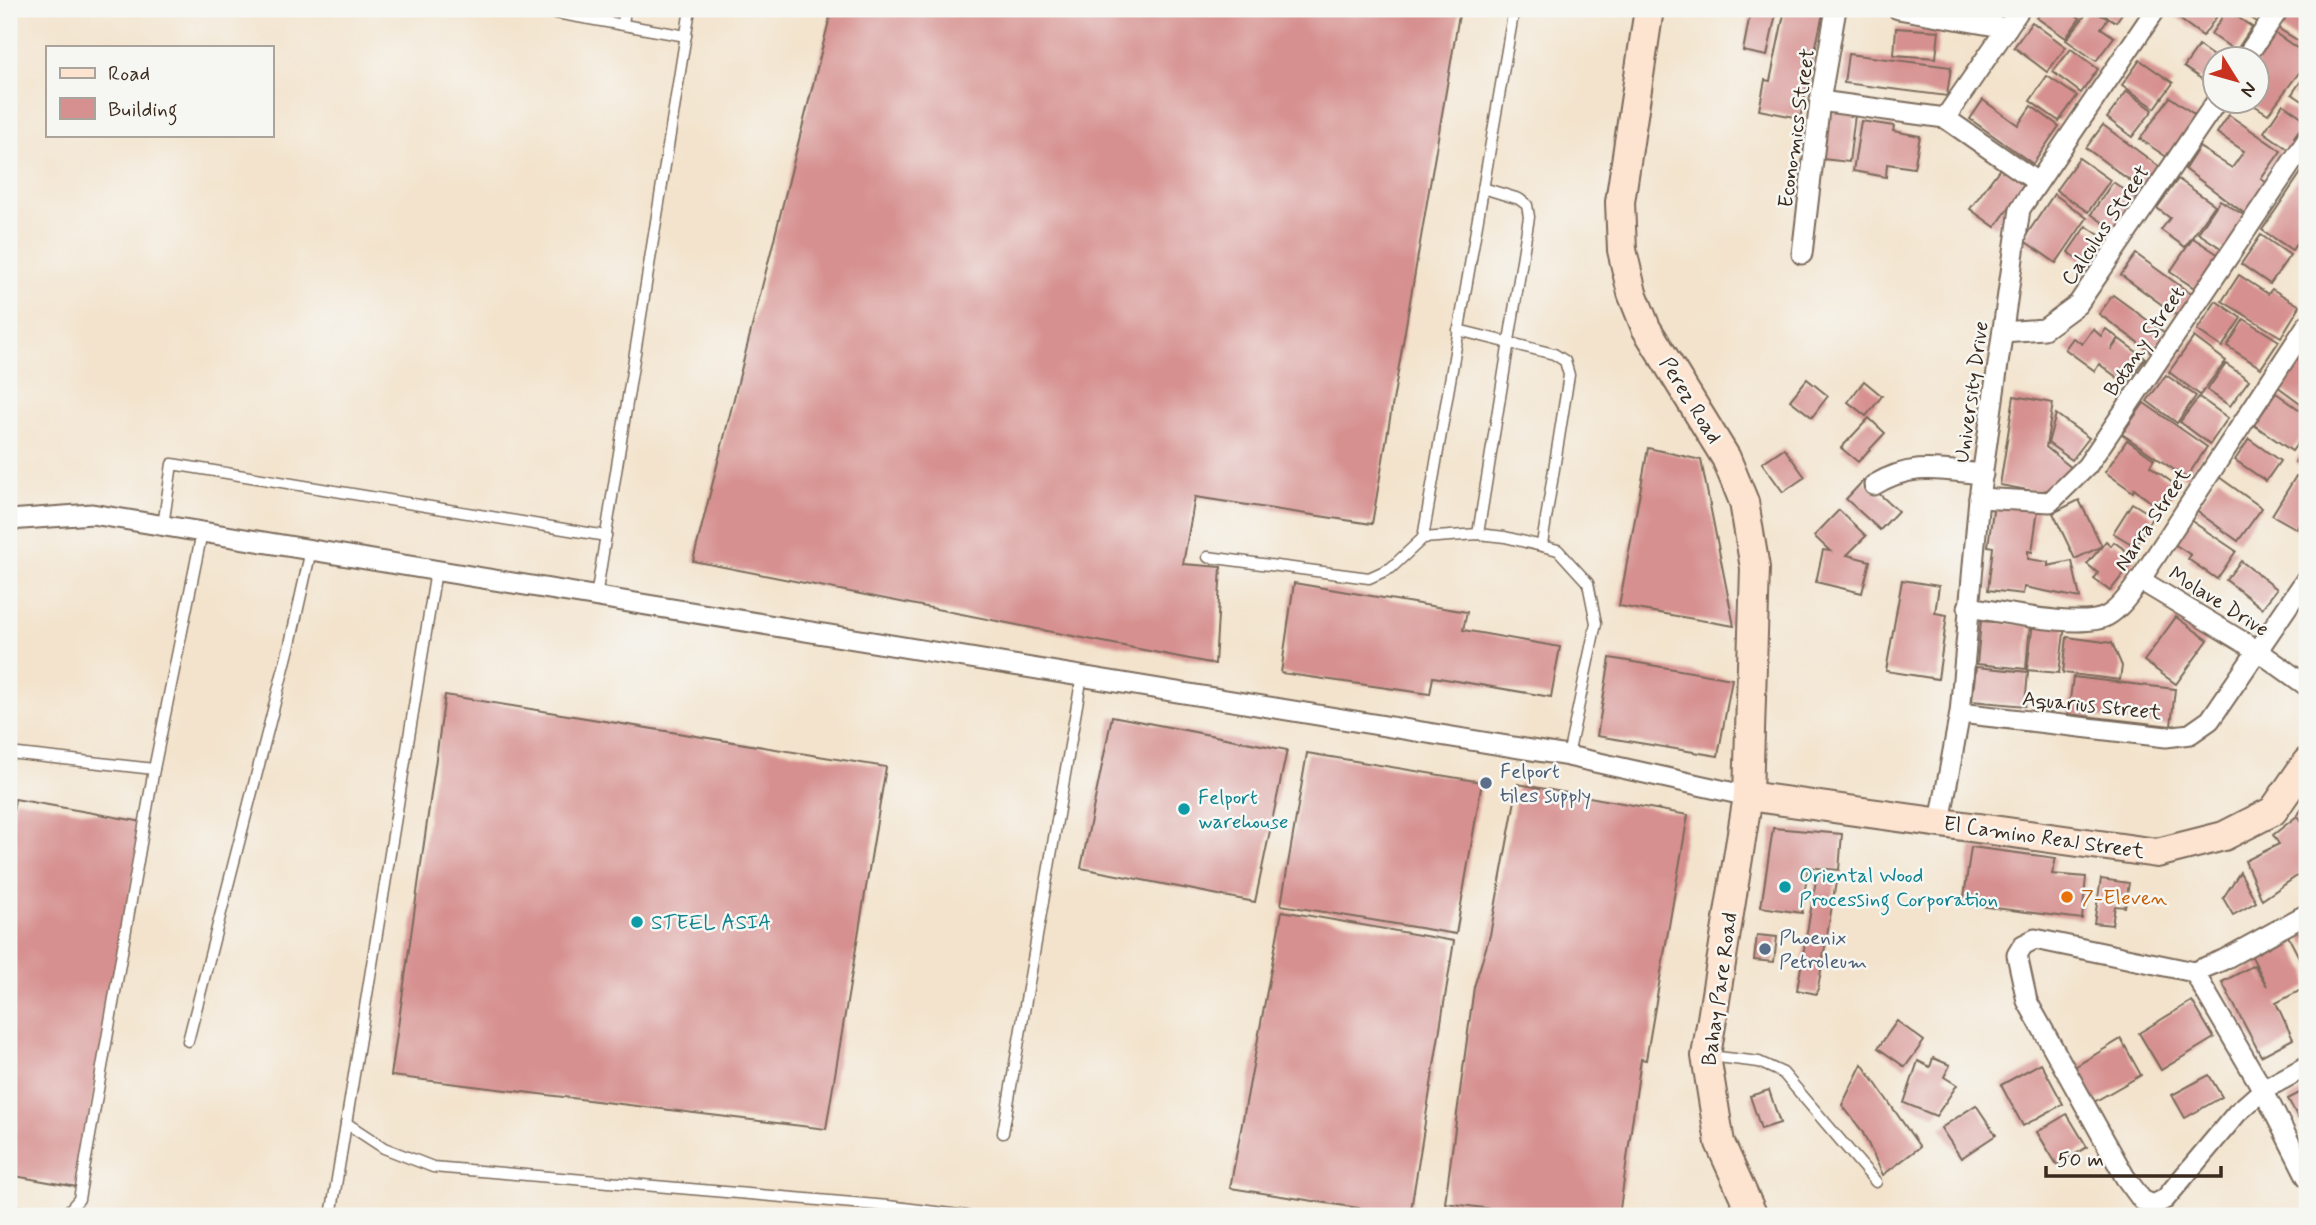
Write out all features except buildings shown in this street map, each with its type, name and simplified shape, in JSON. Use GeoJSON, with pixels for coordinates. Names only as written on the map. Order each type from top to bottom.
{"type":"FeatureCollection","features":[{"type":"Feature","properties":{"kind":"street","name":"Perez Road"},"geometry":{"type":"LineString","coordinates":[[1649,9],[1620,202],[1622,250],[1632,293],[1646,328],[1726,458],[1744,502],[1755,568],[1748,796]]}},
{"type":"Feature","properties":{"kind":"street","name":"Economics Street"},"geometry":{"type":"LineString","coordinates":[[1802,254],[1820,101],[1836,9]]}},
{"type":"Feature","properties":{"kind":"street"},"geometry":{"type":"LineString","coordinates":[[1898,9],[2007,28]]}},
{"type":"Feature","properties":{"kind":"street"},"geometry":{"type":"LineString","coordinates":[[1945,118],[2020,9]]}},
{"type":"Feature","properties":{"kind":"street","name":"University Drive"},"geometry":{"type":"LineString","coordinates":[[1940,822],[1960,713],[1979,498],[2020,209],[2156,9]]}},
{"type":"Feature","properties":{"kind":"street"},"geometry":{"type":"LineString","coordinates":[[2253,46],[2278,9]]}},
{"type":"Feature","properties":{"kind":"street"},"geometry":{"type":"LineString","coordinates":[[1820,101],[1945,118],[2037,182]]}},
{"type":"Feature","properties":{"kind":"street","name":"Calculus Street"},"geometry":{"type":"LineString","coordinates":[[2003,332],[2044,330],[2078,304],[2206,116]]}},
{"type":"Feature","properties":{"kind":"street","name":"Botany Street"},"geometry":{"type":"LineString","coordinates":[[1979,498],[2050,502],[2087,466],[2307,140]]}},
{"type":"Feature","properties":{"kind":"street","name":"Narra Street"},"geometry":{"type":"LineString","coordinates":[[1968,607],[2085,622],[2107,616],[2126,600],[2140,580],[2307,325]]}},
{"type":"Feature","properties":{"kind":"street"},"geometry":{"type":"LineString","coordinates":[[1874,485],[1894,472],[1916,468],[1983,474]]}},
{"type":"Feature","properties":{"kind":"street"},"geometry":{"type":"LineString","coordinates":[[9,520],[92,514],[1568,756],[1748,796]]}},
{"type":"Feature","properties":{"kind":"street","name":"Aquarius Street"},"geometry":{"type":"LineString","coordinates":[[1960,713],[2166,737],[2190,734],[2210,720],[2307,578]]}},
{"type":"Feature","properties":{"kind":"street","name":"Molave Drive"},"geometry":{"type":"LineString","coordinates":[[2140,580],[2258,652],[2307,686]]}},
{"type":"Feature","properties":{"kind":"street","name":"El Camino Real Street"},"geometry":{"type":"LineString","coordinates":[[1748,796],[2157,853],[2224,836],[2273,811],[2307,762]]}},
{"type":"Feature","properties":{"kind":"street","name":"Bahay Pare Road"},"geometry":{"type":"LineString","coordinates":[[1748,796],[1706,1056],[1720,1143],[1753,1216]]}},
{"type":"Feature","properties":{"kind":"street"},"geometry":{"type":"LineString","coordinates":[[2307,914],[2223,960],[2194,972],[2035,939],[2023,945],[2017,956],[2027,1001],[2124,1177],[2142,1200],[2153,1205],[2165,1199],[2237,1113],[2263,1090],[2307,1066]]}},
{"type":"Feature","properties":{"kind":"street"},"geometry":{"type":"LineString","coordinates":[[2194,972],[2263,1090],[2307,1177]]}},
{"type":"Feature","properties":{"kind":"lane"},"geometry":{"type":"LineString","coordinates":[[533,9],[686,36]]}},
{"type":"Feature","properties":{"kind":"lane"},"geometry":{"type":"LineString","coordinates":[[623,24],[625,9]]}},
{"type":"Feature","properties":{"kind":"lane"},"geometry":{"type":"LineString","coordinates":[[596,597],[690,9]]}},
{"type":"Feature","properties":{"kind":"lane"},"geometry":{"type":"LineString","coordinates":[[1208,557],[1369,578],[1391,568],[1423,538],[1514,9]]}},
{"type":"Feature","properties":{"kind":"lane"},"geometry":{"type":"LineString","coordinates":[[1478,534],[1529,217],[1527,205],[1519,199],[1483,188]]}},
{"type":"Feature","properties":{"kind":"lane"},"geometry":{"type":"LineString","coordinates":[[1458,330],[1554,354],[1565,362],[1569,374],[1542,544]]}},
{"type":"Feature","properties":{"kind":"lane"},"geometry":{"type":"LineString","coordinates":[[163,526],[172,464],[606,536]]}},
{"type":"Feature","properties":{"kind":"lane"},"geometry":{"type":"LineString","coordinates":[[47,1216],[67,1213],[79,1199],[153,769],[202,532]]}},
{"type":"Feature","properties":{"kind":"lane"},"geometry":{"type":"LineString","coordinates":[[1423,538],[1478,534],[1542,544],[1558,550],[1588,583],[1596,623],[1568,756]]}},
{"type":"Feature","properties":{"kind":"lane"},"geometry":{"type":"LineString","coordinates":[[188,1041],[290,643],[311,550]]}},
{"type":"Feature","properties":{"kind":"lane"},"geometry":{"type":"LineString","coordinates":[[331,1216],[436,571]]}},
{"type":"Feature","properties":{"kind":"lane"},"geometry":{"type":"LineString","coordinates":[[1003,1133],[1082,677]]}},
{"type":"Feature","properties":{"kind":"lane"},"geometry":{"type":"LineString","coordinates":[[9,753],[153,769]]}},
{"type":"Feature","properties":{"kind":"lane"},"geometry":{"type":"LineString","coordinates":[[1706,1056],[1759,1062],[1783,1073],[1876,1182]]}},
{"type":"Feature","properties":{"kind":"lane"},"geometry":{"type":"LineString","coordinates":[[346,1123],[384,1148],[433,1167],[888,1206],[967,1216]]}},
{"type":"Feature","properties":{"kind":"lane"},"geometry":{"type":"LineString","coordinates":[[9,1210],[41,1216]]}},
{"type":"Feature","properties":{"kind":"place","name":"Felport tiles supply"},"geometry":{"type":"Point","coordinates":[1486,783]}},
{"type":"Feature","properties":{"kind":"place","name":"Felport warehouse"},"geometry":{"type":"Point","coordinates":[1184,809]}},
{"type":"Feature","properties":{"kind":"place","name":"Oriental Wood Processing Corporation"},"geometry":{"type":"Point","coordinates":[1785,887]}},
{"type":"Feature","properties":{"kind":"place","name":"7-Eleven"},"geometry":{"type":"Point","coordinates":[2067,897]}},
{"type":"Feature","properties":{"kind":"place","name":"STEEL ASIA"},"geometry":{"type":"Point","coordinates":[637,922]}},
{"type":"Feature","properties":{"kind":"place","name":"Phoenix Petroleum"},"geometry":{"type":"Point","coordinates":[1765,949]}}]}
